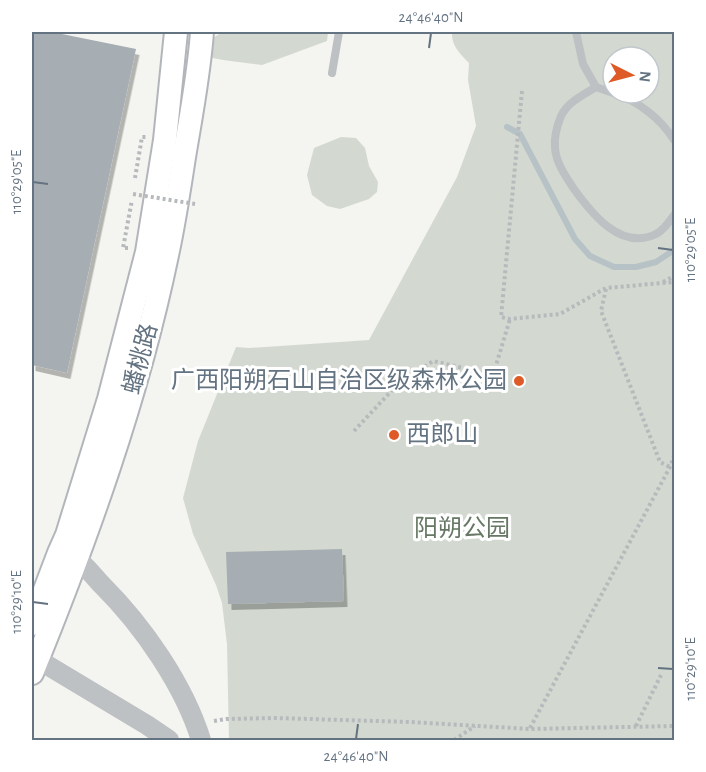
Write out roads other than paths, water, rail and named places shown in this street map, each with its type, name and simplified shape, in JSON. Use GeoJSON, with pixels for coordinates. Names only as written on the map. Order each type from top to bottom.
{"type":"FeatureCollection","features":[{"type":"Feature","properties":{"kind":"main road","name":"蟠桃路"},"geometry":{"type":"LineString","coordinates":[[32,624],[68,556],[68,535],[109,399],[147,252],[165,140],[176,32]]}},
{"type":"Feature","properties":{"kind":"main road","name":"蟠桃路"},"geometry":{"type":"LineString","coordinates":[[33,663],[68,556],[128,406],[155,310],[168,254],[202,32]]}},
{"type":"Feature","properties":{"kind":"street"},"geometry":{"type":"LineString","coordinates":[[68,556],[120,602],[142,631],[174,679],[195,722],[201,741]]}},
{"type":"Feature","properties":{"kind":"street"},"geometry":{"type":"LineString","coordinates":[[33,663],[147,725],[169,741]]}},
{"type":"Feature","properties":{"kind":"lane"},"geometry":{"type":"LineString","coordinates":[[332,73],[339,32]]}},
{"type":"Feature","properties":{"kind":"lane"},"geometry":{"type":"LineString","coordinates":[[576,32],[583,64],[596,87],[601,89]]}},
{"type":"Feature","properties":{"kind":"lane"},"geometry":{"type":"LineString","coordinates":[[596,87],[570,104],[556,129],[555,149],[561,170],[580,198],[605,226],[628,238],[642,239],[657,234],[675,214]]}},
{"type":"Feature","properties":{"kind":"lane"},"geometry":{"type":"LineString","coordinates":[[636,105],[658,119],[675,140]]}},
{"type":"Feature","properties":{"kind":"waterway"},"geometry":{"type":"LineString","coordinates":[[507,127],[520,134],[575,239],[590,256],[614,267],[636,267],[656,262],[674,250]]}},
{"type":"Feature","properties":{"kind":"place","name":"广西阳朔石山自治区级森林公园"},"geometry":{"type":"Point","coordinates":[519,381]}},
{"type":"Feature","properties":{"kind":"place","name":"西郎山"},"geometry":{"type":"Point","coordinates":[394,435]}},
{"type":"Feature","properties":{"kind":"park label","name":"阳朔公园"},"geometry":{"type":"Point","coordinates":[462,529]}}]}
